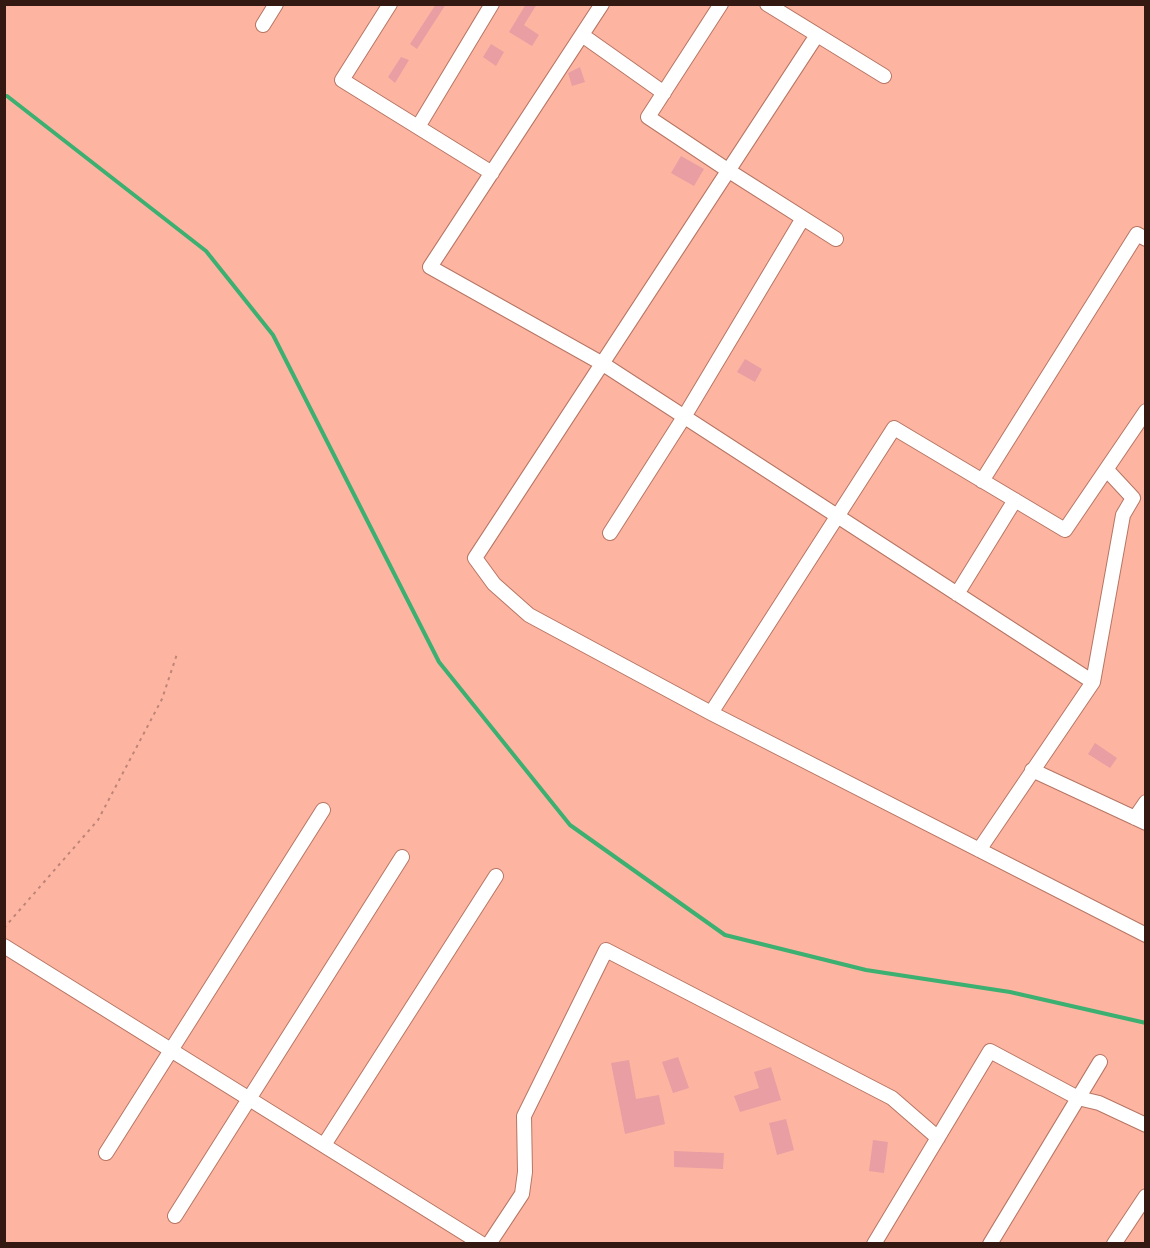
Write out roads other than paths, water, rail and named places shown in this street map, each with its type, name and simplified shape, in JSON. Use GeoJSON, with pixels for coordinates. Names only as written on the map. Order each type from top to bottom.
{"type":"FeatureCollection","features":[{"type":"Feature","properties":{"kind":"street"},"geometry":{"type":"LineString","coordinates":[[263,25],[276,4]]}},
{"type":"Feature","properties":{"kind":"street"},"geometry":{"type":"LineString","coordinates":[[390,4],[342,80],[492,173]]}},
{"type":"Feature","properties":{"kind":"street"},"geometry":{"type":"LineString","coordinates":[[602,4],[430,267],[603,364],[1093,682]]}},
{"type":"Feature","properties":{"kind":"street"},"geometry":{"type":"LineString","coordinates":[[721,4],[648,117],[836,239]]}},
{"type":"Feature","properties":{"kind":"street"},"geometry":{"type":"LineString","coordinates":[[767,4],[884,76]]}},
{"type":"Feature","properties":{"kind":"street"},"geometry":{"type":"LineString","coordinates":[[418,127],[491,5]]}},
{"type":"Feature","properties":{"kind":"street"},"geometry":{"type":"LineString","coordinates":[[582,35],[664,93]]}},
{"type":"Feature","properties":{"kind":"street"},"geometry":{"type":"LineString","coordinates":[[817,35],[475,558],[494,584],[529,615],[711,713],[1146,935]]}},
{"type":"Feature","properties":{"kind":"street"},"geometry":{"type":"LineString","coordinates":[[610,533],[684,417],[802,218]]}},
{"type":"Feature","properties":{"kind":"street"},"geometry":{"type":"LineString","coordinates":[[982,481],[1137,234],[1146,239]]}},
{"type":"Feature","properties":{"kind":"street"},"geometry":{"type":"LineString","coordinates":[[711,713],[894,428],[1065,530],[1146,411]]}},
{"type":"Feature","properties":{"kind":"street"},"geometry":{"type":"LineString","coordinates":[[1107,470],[1133,498]]}},
{"type":"Feature","properties":{"kind":"street"},"geometry":{"type":"LineString","coordinates":[[979,850],[1093,682],[1123,514],[1133,498],[1146,488]]}},
{"type":"Feature","properties":{"kind":"street"},"geometry":{"type":"LineString","coordinates":[[957,594],[1015,500]]}},
{"type":"Feature","properties":{"kind":"street"},"geometry":{"type":"LineString","coordinates":[[1032,771],[1140,821],[1146,802]]}},
{"type":"Feature","properties":{"kind":"street"},"geometry":{"type":"LineString","coordinates":[[106,1153],[323,810]]}},
{"type":"Feature","properties":{"kind":"street"},"geometry":{"type":"LineString","coordinates":[[175,1216],[402,856]]}},
{"type":"Feature","properties":{"kind":"street"},"geometry":{"type":"LineString","coordinates":[[324,1145],[496,876]]}},
{"type":"Feature","properties":{"kind":"street"},"geometry":{"type":"LineString","coordinates":[[4,946],[482,1244]]}},
{"type":"Feature","properties":{"kind":"street"},"geometry":{"type":"LineString","coordinates":[[489,1244],[522,1194],[525,1154],[524,1116],[606,950],[892,1098],[938,1137]]}},
{"type":"Feature","properties":{"kind":"street"},"geometry":{"type":"LineString","coordinates":[[874,1244],[990,1050],[1078,1098],[1099,1103],[1146,1125]]}},
{"type":"Feature","properties":{"kind":"street"},"geometry":{"type":"LineString","coordinates":[[990,1244],[1100,1062]]}},
{"type":"Feature","properties":{"kind":"street"},"geometry":{"type":"LineString","coordinates":[[1114,1244],[1146,1196]]}},
{"type":"Feature","properties":{"kind":"waterway"},"geometry":{"type":"LineString","coordinates":[[4,96],[7,96],[206,251],[273,335],[439,662],[570,825],[725,935],[866,970],[1010,992],[1146,1023]]}}]}
